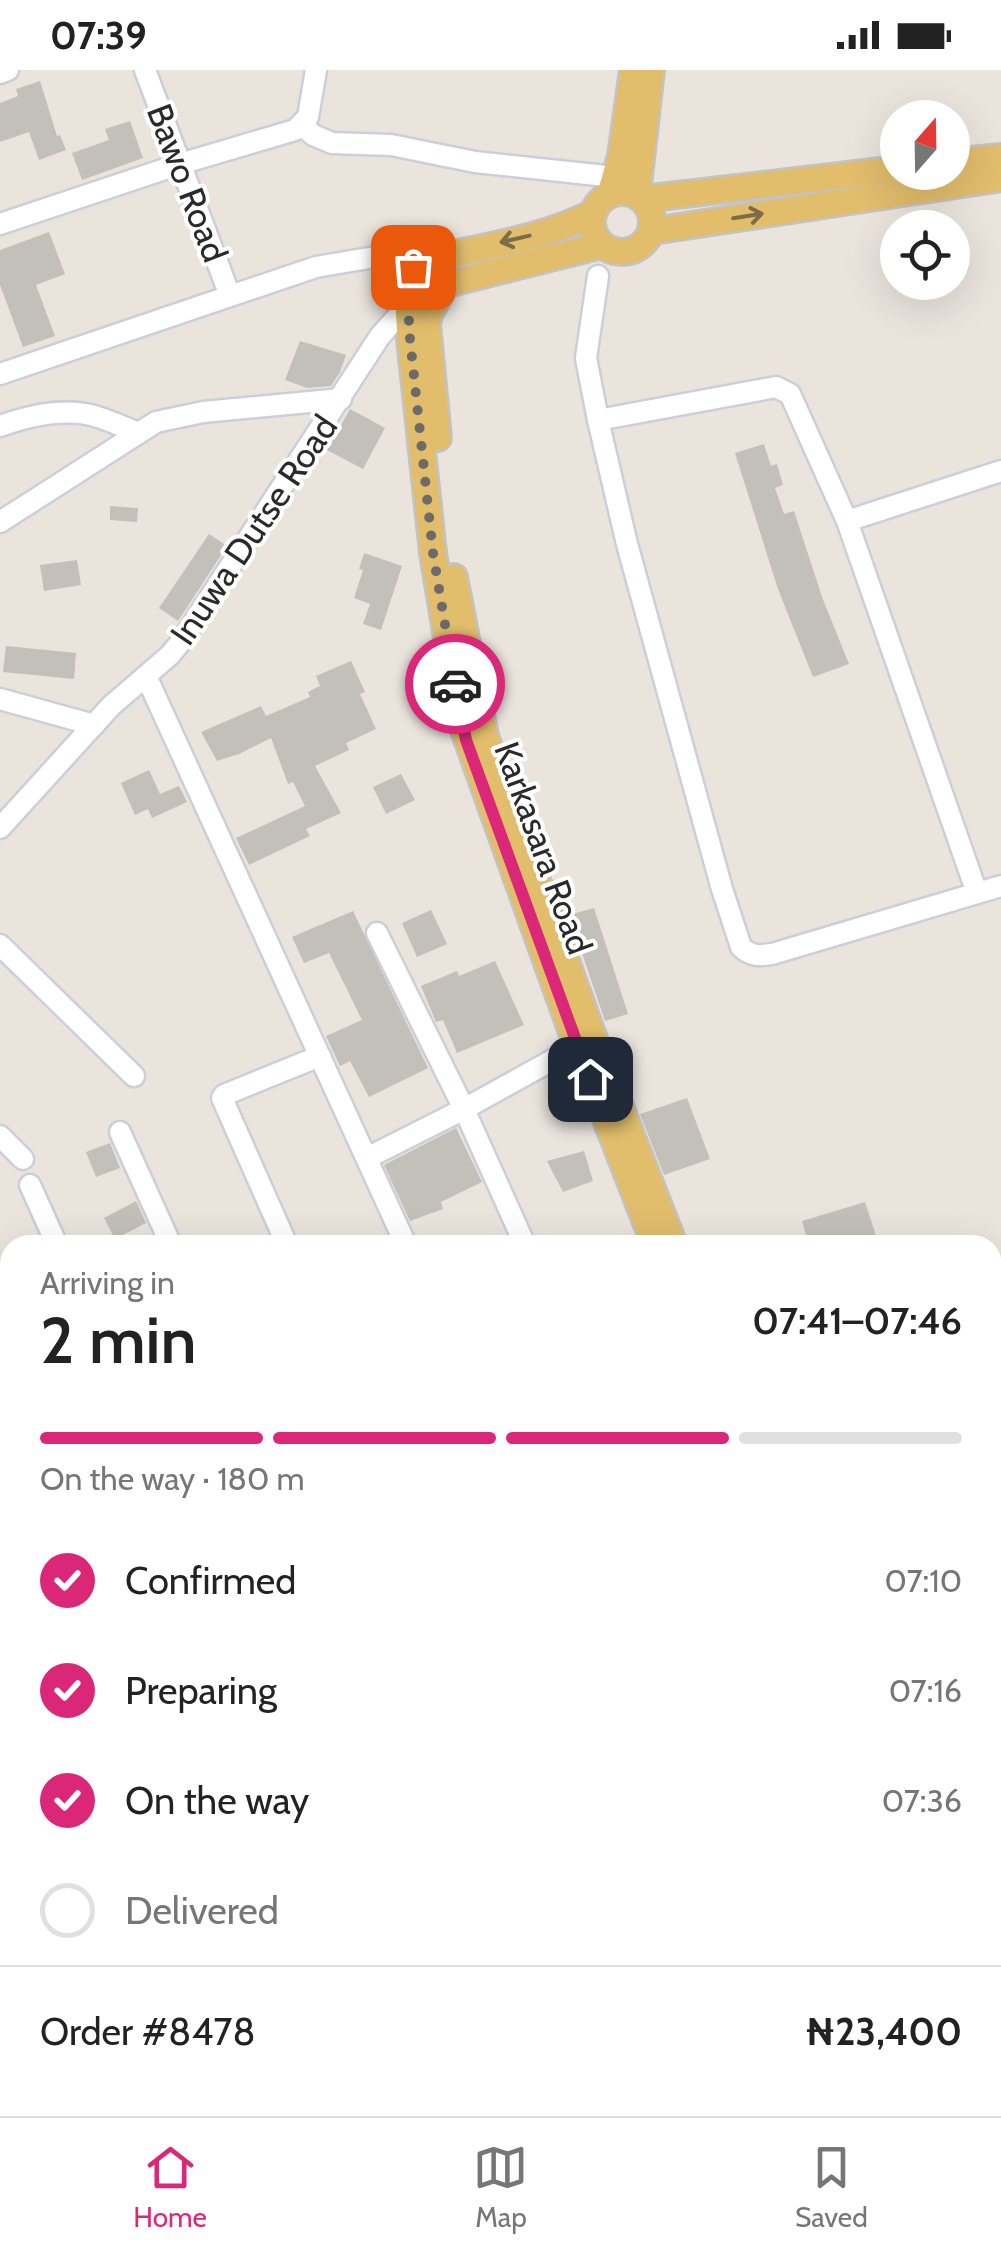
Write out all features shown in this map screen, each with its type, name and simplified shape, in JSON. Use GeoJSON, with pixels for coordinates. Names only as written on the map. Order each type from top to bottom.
{"type":"FeatureCollection","features":[{"type":"Feature","properties":{"kind":"main road"},"geometry":{"type":"LineString","coordinates":[[633,70],[621,156],[593,230],[602,244],[627,252],[642,245],[652,230],[652,213],[640,197],[652,70]]}},
{"type":"Feature","properties":{"kind":"main road"},"geometry":{"type":"LineString","coordinates":[[970,160],[1001,157]]}},
{"type":"Feature","properties":{"kind":"main road"},"geometry":{"type":"LineString","coordinates":[[418,276],[553,230],[606,195],[619,191],[640,197],[880,171]]}},
{"type":"Feature","properties":{"kind":"main road"},"geometry":{"type":"LineString","coordinates":[[652,230],[1001,178]]}},
{"type":"Feature","properties":{"kind":"main road"},"geometry":{"type":"LineString","coordinates":[[444,287],[602,244]]}},
{"type":"Feature","properties":{"kind":"main road"},"geometry":{"type":"LineString","coordinates":[[418,276],[442,262],[449,276],[444,287]]}},
{"type":"Feature","properties":{"kind":"main road","name":"Karkasara Road"},"geometry":{"type":"LineString","coordinates":[[418,276],[433,553],[461,722],[585,1042],[670,1235]]}},
{"type":"Feature","properties":{"kind":"main road","name":"Karkasara Road"},"geometry":{"type":"LineString","coordinates":[[444,287],[427,324],[452,563],[480,719],[651,1235]]}},
{"type":"Feature","properties":{"kind":"street"},"geometry":{"type":"LineString","coordinates":[[0,73],[8,70]]}},
{"type":"Feature","properties":{"kind":"street","name":"Bawo Road"},"geometry":{"type":"LineString","coordinates":[[145,70],[230,296]]}},
{"type":"Feature","properties":{"kind":"street"},"geometry":{"type":"LineString","coordinates":[[302,70],[312,98]]}},
{"type":"Feature","properties":{"kind":"street"},"geometry":{"type":"LineString","coordinates":[[0,224],[295,130],[308,117],[316,70]]}},
{"type":"Feature","properties":{"kind":"street"},"geometry":{"type":"LineString","coordinates":[[302,125],[313,136],[332,142],[391,145],[606,195]]}},
{"type":"Feature","properties":{"kind":"street"},"geometry":{"type":"LineString","coordinates":[[0,374],[316,268],[390,256],[418,276]]}},
{"type":"Feature","properties":{"kind":"street","name":"Inuwa Dutse Road"},"geometry":{"type":"LineString","coordinates":[[0,828],[111,706],[184,639],[418,276]]}},
{"type":"Feature","properties":{"kind":"street"},"geometry":{"type":"LineString","coordinates":[[598,276],[586,358],[598,420],[628,544],[741,947],[755,956],[772,954],[1001,886]]}},
{"type":"Feature","properties":{"kind":"street"},"geometry":{"type":"LineString","coordinates":[[598,420],[776,387],[790,394],[847,521],[977,894]]}},
{"type":"Feature","properties":{"kind":"street"},"geometry":{"type":"LineString","coordinates":[[0,522],[156,422],[203,412],[341,399]]}},
{"type":"Feature","properties":{"kind":"street"},"geometry":{"type":"LineString","coordinates":[[0,426],[31,415],[80,413],[139,433]]}},
{"type":"Feature","properties":{"kind":"street"},"geometry":{"type":"LineString","coordinates":[[847,521],[1001,471]]}},
{"type":"Feature","properties":{"kind":"street"},"geometry":{"type":"LineString","coordinates":[[146,676],[402,1235]]}},
{"type":"Feature","properties":{"kind":"street"},"geometry":{"type":"LineString","coordinates":[[0,699],[94,725]]}},
{"type":"Feature","properties":{"kind":"street"},"geometry":{"type":"LineString","coordinates":[[378,933],[521,1235]]}},
{"type":"Feature","properties":{"kind":"street"},"geometry":{"type":"LineString","coordinates":[[0,945],[134,1076]]}},
{"type":"Feature","properties":{"kind":"street"},"geometry":{"type":"LineString","coordinates":[[367,1158],[585,1042]]}},
{"type":"Feature","properties":{"kind":"street"},"geometry":{"type":"LineString","coordinates":[[283,1235],[222,1098],[320,1056]]}},
{"type":"Feature","properties":{"kind":"street"},"geometry":{"type":"LineString","coordinates":[[120,1132],[166,1235]]}},
{"type":"Feature","properties":{"kind":"street"},"geometry":{"type":"LineString","coordinates":[[0,1136],[23,1159]]}},
{"type":"Feature","properties":{"kind":"street"},"geometry":{"type":"LineString","coordinates":[[30,1185],[52,1235]]}},
{"type":"Feature","properties":{"kind":"building"},"geometry":{"type":"Polygon","coordinates":[[[40,81],[57,136],[60,135],[66,150],[39,160],[29,132],[0,142],[0,103],[18,96],[16,89],[40,81]]]}},
{"type":"Feature","properties":{"kind":"building"},"geometry":{"type":"Polygon","coordinates":[[[130,121],[143,158],[82,180],[72,153],[109,140],[105,129],[130,121]]]}},
{"type":"Feature","properties":{"kind":"building"},"geometry":{"type":"Polygon","coordinates":[[[49,232],[65,274],[36,285],[55,336],[23,347],[0,285],[0,250],[49,232]]]}},
{"type":"Feature","properties":{"kind":"building"},"geometry":{"type":"Polygon","coordinates":[[[300,341],[346,355],[331,386],[307,388],[285,380],[300,341]]]}},
{"type":"Feature","properties":{"kind":"building"},"geometry":{"type":"Polygon","coordinates":[[[350,409],[385,428],[363,469],[327,450],[350,409]]]}},
{"type":"Feature","properties":{"kind":"building"},"geometry":{"type":"Polygon","coordinates":[[[764,444],[771,466],[777,464],[783,485],[775,488],[784,514],[794,511],[849,664],[813,677],[778,589],[735,453],[764,444]]]}},
{"type":"Feature","properties":{"kind":"building"},"geometry":{"type":"Polygon","coordinates":[[[110,506],[138,508],[137,522],[110,520],[110,506]]]}},
{"type":"Feature","properties":{"kind":"building"},"geometry":{"type":"Polygon","coordinates":[[[209,534],[227,546],[178,621],[159,608],[209,534]]]}},
{"type":"Feature","properties":{"kind":"building"},"geometry":{"type":"Polygon","coordinates":[[[364,553],[402,566],[381,630],[363,624],[370,604],[354,598],[364,553]]]}},
{"type":"Feature","properties":{"kind":"building"},"geometry":{"type":"Polygon","coordinates":[[[77,560],[81,585],[44,591],[40,565],[77,560]]]}},
{"type":"Feature","properties":{"kind":"building"},"geometry":{"type":"Polygon","coordinates":[[[6,646],[76,653],[74,679],[3,672],[6,646]]]}},
{"type":"Feature","properties":{"kind":"building"},"geometry":{"type":"Polygon","coordinates":[[[351,661],[376,729],[346,743],[349,750],[315,766],[341,813],[306,829],[310,836],[249,865],[236,838],[305,806],[293,782],[288,784],[271,738],[217,761],[201,732],[261,706],[266,716],[310,697],[308,692],[320,686],[316,676],[351,661]]]}},
{"type":"Feature","properties":{"kind":"building"},"geometry":{"type":"Polygon","coordinates":[[[149,770],[160,794],[179,786],[187,802],[152,818],[148,809],[135,815],[121,783],[149,770]]]}},
{"type":"Feature","properties":{"kind":"building"},"geometry":{"type":"Polygon","coordinates":[[[401,774],[415,800],[386,814],[373,787],[401,774]]]}},
{"type":"Feature","properties":{"kind":"building"},"geometry":{"type":"Polygon","coordinates":[[[594,908],[628,1014],[605,1021],[569,915],[594,908]]]}},
{"type":"Feature","properties":{"kind":"building"},"geometry":{"type":"Polygon","coordinates":[[[431,910],[447,944],[417,957],[402,923],[431,910]]]}},
{"type":"Feature","properties":{"kind":"building"},"geometry":{"type":"Polygon","coordinates":[[[353,911],[428,1068],[369,1097],[350,1061],[340,1066],[326,1036],[362,1020],[329,953],[304,963],[292,937],[353,911]]]}},
{"type":"Feature","properties":{"kind":"building"},"geometry":{"type":"Polygon","coordinates":[[[495,961],[524,1025],[457,1053],[443,1020],[436,1022],[421,986],[495,961]]]}},
{"type":"Feature","properties":{"kind":"building"},"geometry":{"type":"Polygon","coordinates":[[[687,1098],[710,1159],[664,1175],[640,1114],[687,1098]]]}},
{"type":"Feature","properties":{"kind":"building"},"geometry":{"type":"Polygon","coordinates":[[[456,1128],[482,1182],[441,1202],[443,1209],[410,1221],[384,1165],[456,1128]]]}},
{"type":"Feature","properties":{"kind":"building"},"geometry":{"type":"Polygon","coordinates":[[[110,1143],[120,1168],[96,1177],[86,1152],[110,1143]]]}},
{"type":"Feature","properties":{"kind":"building"},"geometry":{"type":"Polygon","coordinates":[[[584,1151],[593,1181],[563,1192],[547,1161],[584,1151]]]}},
{"type":"Feature","properties":{"kind":"building"},"geometry":{"type":"Polygon","coordinates":[[[136,1201],[146,1223],[123,1235],[113,1235],[104,1218],[136,1201]]]}},
{"type":"Feature","properties":{"kind":"building"},"geometry":{"type":"Polygon","coordinates":[[[865,1202],[876,1235],[806,1235],[802,1221],[865,1202]]]}},
{"type":"Feature","properties":{"kind":"way so far"},"geometry":{"type":"LineString","coordinates":[[413,267],[408,305],[410,339],[433,553],[455,684]]}},
{"type":"Feature","properties":{"kind":"route"},"geometry":{"type":"LineString","coordinates":[[455,684],[466,740],[590,1079]]}}]}
